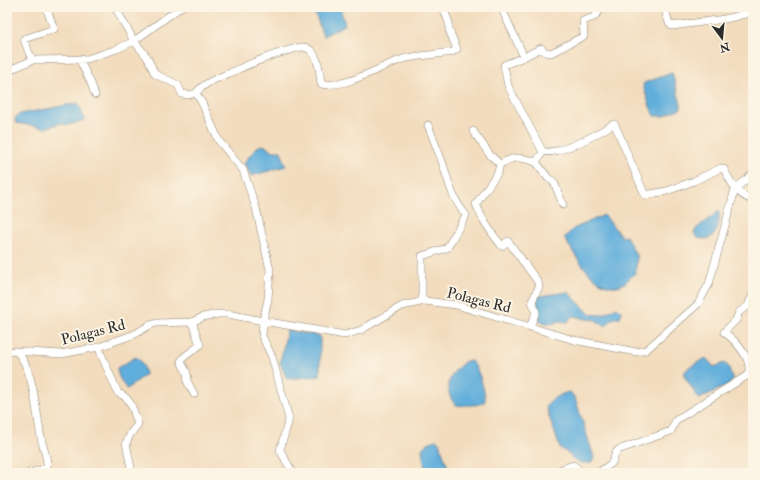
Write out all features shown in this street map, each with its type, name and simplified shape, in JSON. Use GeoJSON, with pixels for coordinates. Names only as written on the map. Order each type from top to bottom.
{"type":"FeatureCollection","features":[{"type":"Feature","properties":{"kind":"street"},"geometry":{"type":"LineString","coordinates":[[33,60],[24,39],[54,29],[46,7]]}},
{"type":"Feature","properties":{"kind":"street"},"geometry":{"type":"LineString","coordinates":[[115,7],[134,41],[156,74],[178,85],[182,94],[189,95],[196,93],[202,86],[268,56],[301,47],[305,47],[314,54],[321,84],[325,85],[348,80],[406,59],[452,52],[457,49],[449,30],[449,23],[443,7]]}},
{"type":"Feature","properties":{"kind":"street"},"geometry":{"type":"LineString","coordinates":[[501,7],[524,57]]}},
{"type":"Feature","properties":{"kind":"street"},"geometry":{"type":"LineString","coordinates":[[543,152],[508,86],[504,64],[524,57],[541,48],[544,52],[551,53],[584,36],[583,21],[594,17],[603,7]]}},
{"type":"Feature","properties":{"kind":"street"},"geometry":{"type":"LineString","coordinates":[[664,7],[669,23],[672,26],[725,19],[753,12]]}},
{"type":"Feature","properties":{"kind":"street"},"geometry":{"type":"LineString","coordinates":[[7,74],[14,68],[33,60],[87,59],[97,57],[134,41],[178,8]]}},
{"type":"Feature","properties":{"kind":"street"},"geometry":{"type":"LineString","coordinates":[[79,59],[91,83],[94,95]]}},
{"type":"Feature","properties":{"kind":"street"},"geometry":{"type":"LineString","coordinates":[[196,93],[219,140],[243,170],[256,208],[270,270],[268,299],[263,322],[262,336],[272,357],[289,419],[280,450],[294,473]]}},
{"type":"Feature","properties":{"kind":"street"},"geometry":{"type":"LineString","coordinates":[[536,162],[543,152],[560,150],[577,144],[614,124],[625,146],[644,195],[667,191],[694,181],[721,168],[724,169],[734,189],[753,200]]}},
{"type":"Feature","properties":{"kind":"street"},"geometry":{"type":"LineString","coordinates":[[422,301],[422,256],[447,248],[466,215],[459,207],[450,190],[428,125]]}},
{"type":"Feature","properties":{"kind":"street"},"geometry":{"type":"LineString","coordinates":[[473,132],[490,155],[500,164]]}},
{"type":"Feature","properties":{"kind":"street"},"geometry":{"type":"LineString","coordinates":[[530,327],[536,312],[532,301],[539,287],[538,282],[508,241],[502,246],[495,238],[483,219],[476,204],[498,172],[500,164],[511,158],[520,157],[536,162],[548,178],[554,182],[563,205]]}},
{"type":"Feature","properties":{"kind":"street"},"geometry":{"type":"LineString","coordinates":[[734,189],[753,174]]}},
{"type":"Feature","properties":{"kind":"street","name":"Polagas Rd"},"geometry":{"type":"LineString","coordinates":[[11,351],[61,354],[99,346],[135,334],[150,324],[192,322],[203,317],[218,314],[228,314],[263,322],[345,335],[361,330],[402,306],[422,301],[456,305],[574,340],[636,352],[646,350],[698,304],[709,284],[734,189]]}},
{"type":"Feature","properties":{"kind":"street"},"geometry":{"type":"LineString","coordinates":[[598,473],[612,463],[618,450],[671,431],[676,420],[748,375],[750,370],[743,352],[737,342],[724,332],[736,320],[739,312],[748,306],[753,294]]}},
{"type":"Feature","properties":{"kind":"street"},"geometry":{"type":"LineString","coordinates":[[192,322],[200,345],[181,361],[188,376],[186,381],[194,394]]}},
{"type":"Feature","properties":{"kind":"street"},"geometry":{"type":"LineString","coordinates":[[99,346],[100,354],[118,393],[124,395],[128,399],[138,424],[131,432],[126,443],[132,473]]}},
{"type":"Feature","properties":{"kind":"street"},"geometry":{"type":"LineString","coordinates":[[11,351],[19,354],[32,381],[41,440],[47,462],[47,468],[29,473]]}},
{"type":"Feature","properties":{"kind":"street"},"geometry":{"type":"LineString","coordinates":[[556,473],[559,470],[573,465],[583,473]]}},
{"type":"Feature","properties":{"kind":"water"},"geometry":{"type":"Polygon","coordinates":[[[332,7],[340,7],[345,25],[323,36],[315,13],[332,7]]]}},
{"type":"Feature","properties":{"kind":"water"},"geometry":{"type":"Polygon","coordinates":[[[672,73],[681,108],[664,116],[655,116],[643,86],[644,83],[672,73]]]}},
{"type":"Feature","properties":{"kind":"water"},"geometry":{"type":"Polygon","coordinates":[[[78,103],[85,120],[68,125],[60,123],[46,128],[16,123],[15,118],[20,114],[78,103]]]}},
{"type":"Feature","properties":{"kind":"water"},"geometry":{"type":"Polygon","coordinates":[[[263,145],[274,151],[281,151],[286,166],[251,176],[244,163],[257,147],[263,145]]]}},
{"type":"Feature","properties":{"kind":"water"},"geometry":{"type":"Polygon","coordinates":[[[719,211],[719,222],[716,232],[709,238],[698,238],[694,233],[697,228],[719,211]]]}},
{"type":"Feature","properties":{"kind":"water"},"geometry":{"type":"Polygon","coordinates":[[[604,215],[622,237],[626,236],[637,257],[635,273],[621,285],[612,286],[603,284],[595,278],[580,262],[564,238],[573,229],[604,215]]]}},
{"type":"Feature","properties":{"kind":"water"},"geometry":{"type":"Polygon","coordinates":[[[568,292],[590,314],[602,315],[617,307],[622,312],[620,317],[614,318],[605,326],[594,319],[575,316],[572,316],[568,322],[559,321],[551,324],[539,321],[536,303],[539,296],[568,292]]]}},
{"type":"Feature","properties":{"kind":"water"},"geometry":{"type":"Polygon","coordinates":[[[287,330],[320,336],[320,376],[287,379],[280,363],[287,330]]]}},
{"type":"Feature","properties":{"kind":"water"},"geometry":{"type":"Polygon","coordinates":[[[136,357],[142,364],[145,375],[127,389],[120,379],[117,368],[136,357]]]}},
{"type":"Feature","properties":{"kind":"water"},"geometry":{"type":"Polygon","coordinates":[[[706,358],[714,367],[724,363],[728,366],[733,380],[730,384],[699,399],[684,376],[684,373],[689,367],[706,358]]]}},
{"type":"Feature","properties":{"kind":"water"},"geometry":{"type":"Polygon","coordinates":[[[466,361],[471,361],[474,364],[481,380],[485,401],[480,404],[457,405],[449,393],[448,387],[451,377],[457,368],[466,361]]]}},
{"type":"Feature","properties":{"kind":"water"},"geometry":{"type":"Polygon","coordinates":[[[568,392],[575,398],[594,458],[591,463],[576,461],[560,448],[546,407],[552,400],[568,392]]]}},
{"type":"Feature","properties":{"kind":"water"},"geometry":{"type":"Polygon","coordinates":[[[437,440],[450,473],[426,473],[422,450],[428,443],[437,440]]]}}]}
